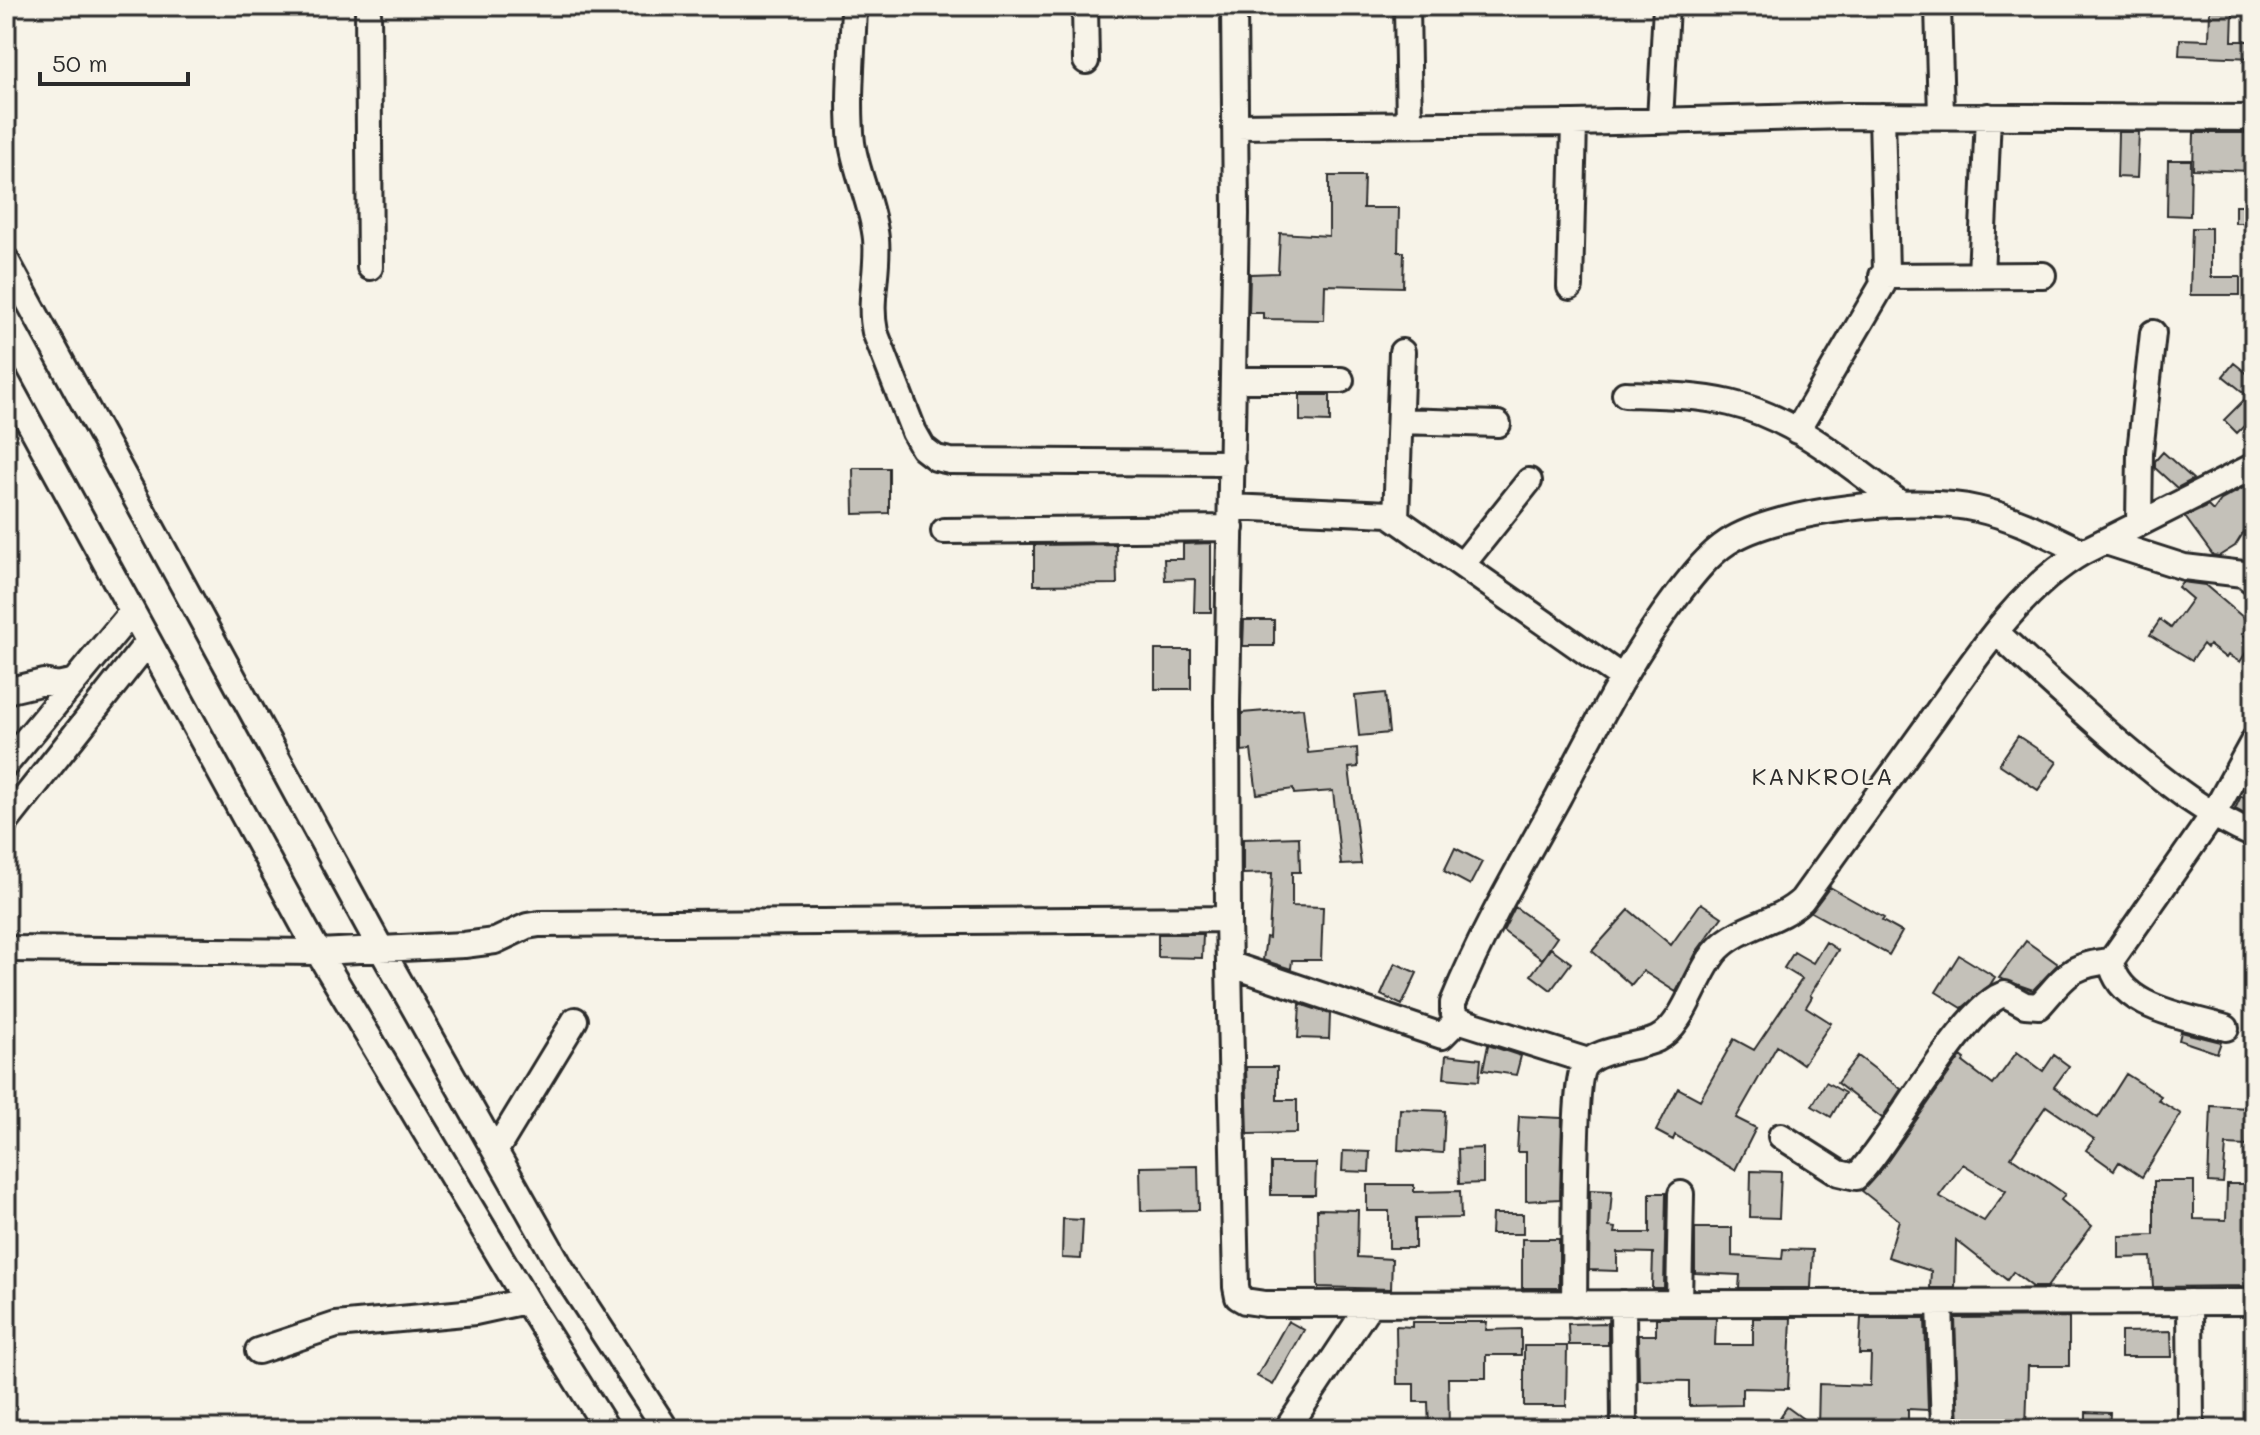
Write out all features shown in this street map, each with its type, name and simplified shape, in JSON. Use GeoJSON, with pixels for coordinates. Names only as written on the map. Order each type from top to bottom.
{"type":"FeatureCollection","features":[{"type":"Feature","properties":{"kind":"street"},"geometry":{"type":"LineString","coordinates":[[368,6],[370,267]]}},
{"type":"Feature","properties":{"kind":"street"},"geometry":{"type":"LineString","coordinates":[[854,6],[852,138],[855,162],[874,222],[877,242],[872,318],[914,432],[923,448],[936,458],[950,461],[1232,463]]}},
{"type":"Feature","properties":{"kind":"street"},"geometry":{"type":"LineString","coordinates":[[1085,6],[1086,61]]}},
{"type":"Feature","properties":{"kind":"street"},"geometry":{"type":"LineString","coordinates":[[1234,6],[1236,126],[1227,702],[1228,919],[1237,1293],[1245,1301],[1265,1304],[2254,1302]]}},
{"type":"Feature","properties":{"kind":"street"},"geometry":{"type":"LineString","coordinates":[[1407,6],[1409,124]]}},
{"type":"Feature","properties":{"kind":"street"},"geometry":{"type":"LineString","coordinates":[[1660,121],[1666,6]]}},
{"type":"Feature","properties":{"kind":"street"},"geometry":{"type":"LineString","coordinates":[[1938,6],[1941,116]]}},
{"type":"Feature","properties":{"kind":"street"},"geometry":{"type":"LineString","coordinates":[[1236,126],[1882,116],[2254,118]]}},
{"type":"Feature","properties":{"kind":"street"},"geometry":{"type":"LineString","coordinates":[[1797,431],[1883,284],[1882,276],[1886,272],[1882,116]]}},
{"type":"Feature","properties":{"kind":"street"},"geometry":{"type":"LineString","coordinates":[[1981,275],[1988,116]]}},
{"type":"Feature","properties":{"kind":"street"},"geometry":{"type":"LineString","coordinates":[[1570,287],[1574,123]]}},
{"type":"Feature","properties":{"kind":"street"},"geometry":{"type":"LineString","coordinates":[[6,260],[380,947],[561,1268],[666,1429]]}},
{"type":"Feature","properties":{"kind":"street"},"geometry":{"type":"LineString","coordinates":[[1882,276],[2043,275]]}},
{"type":"Feature","properties":{"kind":"street"},"geometry":{"type":"LineString","coordinates":[[2139,523],[2140,452],[2153,333]]}},
{"type":"Feature","properties":{"kind":"street"},"geometry":{"type":"LineString","coordinates":[[1396,518],[1402,352]]}},
{"type":"Feature","properties":{"kind":"street"},"geometry":{"type":"LineString","coordinates":[[6,380],[318,952],[526,1301],[607,1429]]}},
{"type":"Feature","properties":{"kind":"street"},"geometry":{"type":"LineString","coordinates":[[1233,380],[1341,380]]}},
{"type":"Feature","properties":{"kind":"street"},"geometry":{"type":"LineString","coordinates":[[1625,394],[1685,396],[1731,403],[1758,411],[1843,460],[1901,504]]}},
{"type":"Feature","properties":{"kind":"street"},"geometry":{"type":"LineString","coordinates":[[1400,421],[1498,424]]}},
{"type":"Feature","properties":{"kind":"street"},"geometry":{"type":"LineString","coordinates":[[1574,1304],[1577,1121],[1580,1074],[1588,1061],[1664,1035],[1676,1020],[1715,951],[1729,939],[1789,912],[1802,900],[1997,633],[2036,586],[2059,566],[2083,552],[2254,466]]}},
{"type":"Feature","properties":{"kind":"street"},"geometry":{"type":"LineString","coordinates":[[1462,565],[1529,481]]}},
{"type":"Feature","properties":{"kind":"street"},"geometry":{"type":"LineString","coordinates":[[1588,1061],[1458,1020],[1453,1012],[1458,992],[1505,895],[1623,678],[1660,618],[1692,576],[1726,543],[1775,521],[1901,504],[1937,503],[2001,515],[2083,552]]}},
{"type":"Feature","properties":{"kind":"street"},"geometry":{"type":"LineString","coordinates":[[944,531],[1030,532],[1231,517],[1364,511],[1389,514],[1623,678]]}},
{"type":"Feature","properties":{"kind":"street"},"geometry":{"type":"LineString","coordinates":[[2106,542],[2184,567],[2243,574],[2254,582]]}},
{"type":"Feature","properties":{"kind":"street"},"geometry":{"type":"LineString","coordinates":[[6,764],[132,612]]}},
{"type":"Feature","properties":{"kind":"street"},"geometry":{"type":"LineString","coordinates":[[1997,633],[2083,713],[2168,784],[2213,815],[2254,835]]}},
{"type":"Feature","properties":{"kind":"street"},"geometry":{"type":"LineString","coordinates":[[6,822],[148,642]]}},
{"type":"Feature","properties":{"kind":"street"},"geometry":{"type":"LineString","coordinates":[[6,691],[44,682],[57,685],[71,682]]}},
{"type":"Feature","properties":{"kind":"street"},"geometry":{"type":"LineString","coordinates":[[2226,1028],[2142,1001],[2126,992],[2113,975],[2111,961],[2213,815],[2254,740]]}},
{"type":"Feature","properties":{"kind":"street"},"geometry":{"type":"LineString","coordinates":[[6,949],[318,952],[464,945],[495,941],[527,926],[539,924],[1228,919]]}},
{"type":"Feature","properties":{"kind":"street"},"geometry":{"type":"LineString","coordinates":[[1781,1136],[1839,1173],[1856,1177],[1941,1060],[1992,1000],[2005,994],[2025,1005],[2039,1006],[2075,969],[2085,964],[2111,961]]}},
{"type":"Feature","properties":{"kind":"street"},"geometry":{"type":"LineString","coordinates":[[1229,964],[1442,1036],[1458,1020]]}},
{"type":"Feature","properties":{"kind":"street"},"geometry":{"type":"LineString","coordinates":[[496,1150],[575,1020]]}},
{"type":"Feature","properties":{"kind":"street"},"geometry":{"type":"LineString","coordinates":[[1679,1303],[1681,1194]]}},
{"type":"Feature","properties":{"kind":"street"},"geometry":{"type":"LineString","coordinates":[[258,1351],[336,1325],[475,1312],[526,1301]]}},
{"type":"Feature","properties":{"kind":"street"},"geometry":{"type":"LineString","coordinates":[[2190,1302],[2191,1429]]}},
{"type":"Feature","properties":{"kind":"street"},"geometry":{"type":"LineString","coordinates":[[1623,1303],[1624,1429]]}},
{"type":"Feature","properties":{"kind":"street"},"geometry":{"type":"LineString","coordinates":[[1940,1303],[1944,1429]]}},
{"type":"Feature","properties":{"kind":"street"},"geometry":{"type":"LineString","coordinates":[[1287,1429],[1370,1304]]}},
{"type":"Feature","properties":{"kind":"building"},"geometry":{"type":"Polygon","coordinates":[[[2210,10],[2233,11],[2232,41],[2254,41],[2254,58],[2179,55],[2180,39],[2209,40],[2210,10]]]}},
{"type":"Feature","properties":{"kind":"building"},"geometry":{"type":"Polygon","coordinates":[[[2118,132],[2139,132],[2137,178],[2117,177],[2118,132]]]}},
{"type":"Feature","properties":{"kind":"building"},"geometry":{"type":"Polygon","coordinates":[[[2194,133],[2254,133],[2254,171],[2193,169],[2194,133]]]}},
{"type":"Feature","properties":{"kind":"building"},"geometry":{"type":"Polygon","coordinates":[[[2168,160],[2191,160],[2190,216],[2167,215],[2168,160]]]}},
{"type":"Feature","properties":{"kind":"building"},"geometry":{"type":"Polygon","coordinates":[[[1329,176],[1364,176],[1363,208],[1399,208],[1398,252],[1404,252],[1403,287],[1325,285],[1324,320],[1263,319],[1263,313],[1249,313],[1250,274],[1278,273],[1280,233],[1329,236],[1329,176]]]}},
{"type":"Feature","properties":{"kind":"building"},"geometry":{"type":"Polygon","coordinates":[[[2235,205],[2254,205],[2254,223],[2235,223],[2235,205]]]}},
{"type":"Feature","properties":{"kind":"building"},"geometry":{"type":"Polygon","coordinates":[[[2192,228],[2211,228],[2211,277],[2240,277],[2240,295],[2190,295],[2192,228]]]}},
{"type":"Feature","properties":{"kind":"building"},"geometry":{"type":"Polygon","coordinates":[[[2234,363],[2254,379],[2254,416],[2237,433],[2224,420],[2248,396],[2223,376],[2234,363]]]}},
{"type":"Feature","properties":{"kind":"building"},"geometry":{"type":"Polygon","coordinates":[[[1300,395],[1330,395],[1330,422],[1300,421],[1300,395]]]}},
{"type":"Feature","properties":{"kind":"building"},"geometry":{"type":"Polygon","coordinates":[[[2163,452],[2193,479],[2177,488],[2155,468],[2155,461],[2163,452]]]}},
{"type":"Feature","properties":{"kind":"building"},"geometry":{"type":"Polygon","coordinates":[[[853,468],[889,468],[889,513],[854,514],[853,468]]]}},
{"type":"Feature","properties":{"kind":"building"},"geometry":{"type":"Polygon","coordinates":[[[2245,487],[2254,493],[2254,516],[2235,546],[2219,556],[2213,555],[2185,517],[2208,506],[2213,511],[2221,500],[2245,487]]]}},
{"type":"Feature","properties":{"kind":"building"},"geometry":{"type":"Polygon","coordinates":[[[1211,543],[1211,612],[1194,612],[1195,579],[1165,580],[1164,559],[1183,559],[1183,544],[1211,543]]]}},
{"type":"Feature","properties":{"kind":"building"},"geometry":{"type":"Polygon","coordinates":[[[1116,544],[1117,584],[1034,585],[1034,545],[1116,544]]]}},
{"type":"Feature","properties":{"kind":"building"},"geometry":{"type":"Polygon","coordinates":[[[2182,582],[2205,585],[2251,624],[2242,634],[2253,641],[2240,662],[2228,655],[2226,658],[2203,644],[2192,660],[2150,635],[2160,620],[2171,628],[2192,599],[2178,587],[2182,582]]]}},
{"type":"Feature","properties":{"kind":"building"},"geometry":{"type":"Polygon","coordinates":[[[1244,620],[1274,620],[1274,646],[1243,646],[1244,620]]]}},
{"type":"Feature","properties":{"kind":"building"},"geometry":{"type":"Polygon","coordinates":[[[1155,650],[1191,650],[1191,689],[1155,689],[1155,650]]]}},
{"type":"Feature","properties":{"kind":"building"},"geometry":{"type":"Polygon","coordinates":[[[1385,693],[1389,733],[1359,736],[1355,696],[1385,693]]]}},
{"type":"Feature","properties":{"kind":"building"},"geometry":{"type":"Polygon","coordinates":[[[1303,708],[1308,753],[1357,748],[1358,767],[1349,768],[1361,864],[1341,865],[1333,791],[1294,794],[1293,789],[1257,794],[1251,750],[1242,751],[1242,713],[1303,708]]]}},
{"type":"Feature","properties":{"kind":"building"},"geometry":{"type":"Polygon","coordinates":[[[2018,736],[2057,762],[2038,790],[1999,764],[2018,736]]]}},
{"type":"Feature","properties":{"kind":"building"},"geometry":{"type":"Polygon","coordinates":[[[2241,796],[2254,802],[2254,819],[2235,809],[2241,796]]]}},
{"type":"Feature","properties":{"kind":"building"},"geometry":{"type":"Polygon","coordinates":[[[1299,837],[1300,872],[1292,872],[1292,906],[1323,907],[1321,960],[1292,960],[1291,969],[1263,960],[1266,937],[1269,938],[1272,873],[1243,874],[1243,839],[1299,837]]]}},
{"type":"Feature","properties":{"kind":"building"},"geometry":{"type":"Polygon","coordinates":[[[1455,848],[1482,862],[1470,885],[1444,871],[1455,848]]]}},
{"type":"Feature","properties":{"kind":"building"},"geometry":{"type":"Polygon","coordinates":[[[1830,887],[1902,932],[1889,955],[1811,912],[1830,887]]]}},
{"type":"Feature","properties":{"kind":"building"},"geometry":{"type":"Polygon","coordinates":[[[1701,903],[1722,917],[1697,951],[1676,992],[1643,971],[1631,985],[1592,951],[1629,910],[1671,945],[1701,903]]]}},
{"type":"Feature","properties":{"kind":"building"},"geometry":{"type":"Polygon","coordinates":[[[1515,907],[1557,937],[1542,959],[1503,931],[1515,907]]]}},
{"type":"Feature","properties":{"kind":"building"},"geometry":{"type":"Polygon","coordinates":[[[1158,934],[1203,934],[1202,958],[1158,957],[1158,934]]]}},
{"type":"Feature","properties":{"kind":"building"},"geometry":{"type":"Polygon","coordinates":[[[2026,941],[2058,964],[2033,990],[1999,978],[2026,941]]]}},
{"type":"Feature","properties":{"kind":"building"},"geometry":{"type":"Polygon","coordinates":[[[1826,942],[1838,950],[1806,1007],[1831,1023],[1803,1064],[1777,1046],[1736,1118],[1756,1128],[1735,1170],[1675,1135],[1673,1140],[1656,1131],[1678,1088],[1700,1100],[1734,1039],[1754,1050],[1802,979],[1784,968],[1794,952],[1813,963],[1826,942]]]}},
{"type":"Feature","properties":{"kind":"building"},"geometry":{"type":"Polygon","coordinates":[[[1551,948],[1571,963],[1551,990],[1531,975],[1551,948]]]}},
{"type":"Feature","properties":{"kind":"building"},"geometry":{"type":"Polygon","coordinates":[[[1959,955],[1995,977],[1990,985],[1962,1008],[1936,992],[1959,955]]]}},
{"type":"Feature","properties":{"kind":"building"},"geometry":{"type":"Polygon","coordinates":[[[1395,963],[1417,973],[1402,1005],[1381,995],[1395,963]]]}},
{"type":"Feature","properties":{"kind":"building"},"geometry":{"type":"Polygon","coordinates":[[[1300,1004],[1330,1014],[1329,1039],[1298,1038],[1300,1004]]]}},
{"type":"Feature","properties":{"kind":"building"},"geometry":{"type":"Polygon","coordinates":[[[2181,1032],[2221,1042],[2217,1053],[2179,1040],[2181,1032]]]}},
{"type":"Feature","properties":{"kind":"building"},"geometry":{"type":"Polygon","coordinates":[[[1488,1045],[1521,1056],[1516,1075],[1483,1070],[1488,1045]]]}},
{"type":"Feature","properties":{"kind":"building"},"geometry":{"type":"Polygon","coordinates":[[[2017,1052],[2043,1071],[2054,1055],[2069,1066],[2054,1087],[2098,1118],[2126,1074],[2161,1096],[2158,1100],[2181,1114],[2142,1177],[2119,1162],[2114,1170],[2086,1150],[2094,1139],[2046,1106],[2011,1157],[2065,1194],[2061,1200],[2092,1226],[2047,1287],[2033,1287],[2013,1272],[2007,1280],[1956,1240],[1955,1288],[1930,1288],[1931,1271],[1888,1257],[1899,1220],[1862,1191],[1882,1169],[1961,1056],[1965,1059],[1963,1062],[1993,1085],[2017,1052]],[[1963,1164],[1939,1196],[1984,1221],[2006,1191],[1963,1164]]]}},
{"type":"Feature","properties":{"kind":"building"},"geometry":{"type":"Polygon","coordinates":[[[1446,1055],[1481,1059],[1479,1081],[1444,1078],[1446,1055]]]}},
{"type":"Feature","properties":{"kind":"building"},"geometry":{"type":"Polygon","coordinates":[[[1858,1056],[1901,1089],[1882,1118],[1837,1083],[1858,1056]]]}},
{"type":"Feature","properties":{"kind":"building"},"geometry":{"type":"Polygon","coordinates":[[[1246,1067],[1277,1067],[1277,1100],[1297,1100],[1297,1133],[1248,1134],[1246,1067]]]}},
{"type":"Feature","properties":{"kind":"building"},"geometry":{"type":"Polygon","coordinates":[[[1826,1082],[1845,1093],[1831,1117],[1812,1106],[1826,1082]]]}},
{"type":"Feature","properties":{"kind":"building"},"geometry":{"type":"Polygon","coordinates":[[[2211,1106],[2248,1108],[2247,1146],[2226,1145],[2223,1183],[2208,1182],[2211,1106]]]}},
{"type":"Feature","properties":{"kind":"building"},"geometry":{"type":"Polygon","coordinates":[[[1400,1109],[1445,1111],[1443,1153],[1398,1150],[1400,1109]]]}},
{"type":"Feature","properties":{"kind":"building"},"geometry":{"type":"Polygon","coordinates":[[[1519,1116],[1562,1118],[1560,1199],[1526,1201],[1526,1152],[1517,1152],[1519,1116]]]}},
{"type":"Feature","properties":{"kind":"building"},"geometry":{"type":"Polygon","coordinates":[[[1483,1148],[1483,1183],[1459,1184],[1458,1149],[1483,1148]]]}},
{"type":"Feature","properties":{"kind":"building"},"geometry":{"type":"Polygon","coordinates":[[[1343,1151],[1370,1152],[1369,1172],[1342,1171],[1343,1151]]]}},
{"type":"Feature","properties":{"kind":"building"},"geometry":{"type":"Polygon","coordinates":[[[1271,1163],[1316,1163],[1315,1195],[1271,1195],[1271,1163]]]}},
{"type":"Feature","properties":{"kind":"building"},"geometry":{"type":"Polygon","coordinates":[[[1198,1166],[1199,1210],[1141,1211],[1140,1167],[1198,1166]]]}},
{"type":"Feature","properties":{"kind":"building"},"geometry":{"type":"Polygon","coordinates":[[[1751,1171],[1781,1172],[1779,1218],[1750,1217],[1751,1171]]]}},
{"type":"Feature","properties":{"kind":"building"},"geometry":{"type":"Polygon","coordinates":[[[2154,1181],[2194,1181],[2194,1219],[2226,1220],[2227,1184],[2254,1184],[2254,1286],[2153,1287],[2151,1257],[2119,1258],[2119,1236],[2154,1235],[2154,1181]]]}},
{"type":"Feature","properties":{"kind":"building"},"geometry":{"type":"Polygon","coordinates":[[[1367,1185],[1414,1185],[1414,1192],[1460,1191],[1461,1218],[1415,1219],[1415,1248],[1389,1248],[1389,1211],[1367,1211],[1367,1185]]]}},
{"type":"Feature","properties":{"kind":"building"},"geometry":{"type":"Polygon","coordinates":[[[1590,1190],[1612,1191],[1609,1227],[1616,1228],[1615,1233],[1650,1233],[1650,1193],[1666,1193],[1664,1288],[1652,1288],[1653,1253],[1617,1252],[1617,1271],[1589,1270],[1590,1190]]]}},
{"type":"Feature","properties":{"kind":"building"},"geometry":{"type":"Polygon","coordinates":[[[1317,1209],[1358,1210],[1357,1257],[1392,1259],[1391,1289],[1318,1287],[1317,1209]]]}},
{"type":"Feature","properties":{"kind":"building"},"geometry":{"type":"Polygon","coordinates":[[[1492,1214],[1523,1214],[1523,1234],[1491,1234],[1492,1214]]]}},
{"type":"Feature","properties":{"kind":"building"},"geometry":{"type":"Polygon","coordinates":[[[1063,1219],[1083,1220],[1081,1259],[1062,1258],[1063,1219]]]}},
{"type":"Feature","properties":{"kind":"building"},"geometry":{"type":"Polygon","coordinates":[[[1695,1228],[1732,1228],[1732,1256],[1782,1259],[1783,1249],[1813,1250],[1811,1288],[1739,1288],[1740,1275],[1695,1273],[1695,1228]]]}},
{"type":"Feature","properties":{"kind":"building"},"geometry":{"type":"Polygon","coordinates":[[[1522,1239],[1559,1239],[1559,1288],[1522,1288],[1522,1239]]]}},
{"type":"Feature","properties":{"kind":"building"},"geometry":{"type":"Polygon","coordinates":[[[2069,1317],[2069,1366],[2028,1366],[2026,1429],[1959,1429],[1955,1318],[2069,1317]]]}},
{"type":"Feature","properties":{"kind":"building"},"geometry":{"type":"Polygon","coordinates":[[[1656,1318],[1716,1318],[1715,1345],[1753,1345],[1753,1318],[1791,1318],[1788,1389],[1742,1388],[1742,1405],[1689,1406],[1689,1381],[1639,1380],[1638,1335],[1656,1335],[1656,1318]]]}},
{"type":"Feature","properties":{"kind":"building"},"geometry":{"type":"Polygon","coordinates":[[[1861,1318],[1925,1318],[1928,1410],[1908,1409],[1908,1429],[1818,1429],[1819,1384],[1870,1386],[1871,1354],[1859,1354],[1861,1318]]]}},
{"type":"Feature","properties":{"kind":"building"},"geometry":{"type":"Polygon","coordinates":[[[1288,1321],[1304,1330],[1273,1385],[1257,1376],[1288,1321]]]}},
{"type":"Feature","properties":{"kind":"building"},"geometry":{"type":"Polygon","coordinates":[[[1412,1322],[1487,1322],[1486,1330],[1521,1329],[1521,1355],[1486,1355],[1486,1378],[1448,1378],[1449,1429],[1429,1429],[1428,1402],[1414,1402],[1414,1384],[1397,1384],[1396,1326],[1412,1327],[1412,1322]]]}},
{"type":"Feature","properties":{"kind":"building"},"geometry":{"type":"Polygon","coordinates":[[[1608,1323],[1608,1345],[1569,1345],[1568,1324],[1608,1323]]]}},
{"type":"Feature","properties":{"kind":"building"},"geometry":{"type":"Polygon","coordinates":[[[2171,1331],[2172,1357],[2121,1357],[2121,1332],[2171,1331]]]}},
{"type":"Feature","properties":{"kind":"building"},"geometry":{"type":"Polygon","coordinates":[[[1524,1346],[1567,1346],[1566,1406],[1524,1406],[1524,1346]]]}},
{"type":"Feature","properties":{"kind":"building"},"geometry":{"type":"Polygon","coordinates":[[[1787,1407],[1817,1429],[1772,1429],[1787,1407]]]}},
{"type":"Feature","properties":{"kind":"building"},"geometry":{"type":"Polygon","coordinates":[[[2086,1412],[2110,1413],[2109,1429],[2086,1429],[2086,1412]]]}},
{"type":"Feature","properties":{"kind":"district","name":"KANKROLA"},"geometry":{"type":"Point","coordinates":[1823,775]}}]}
